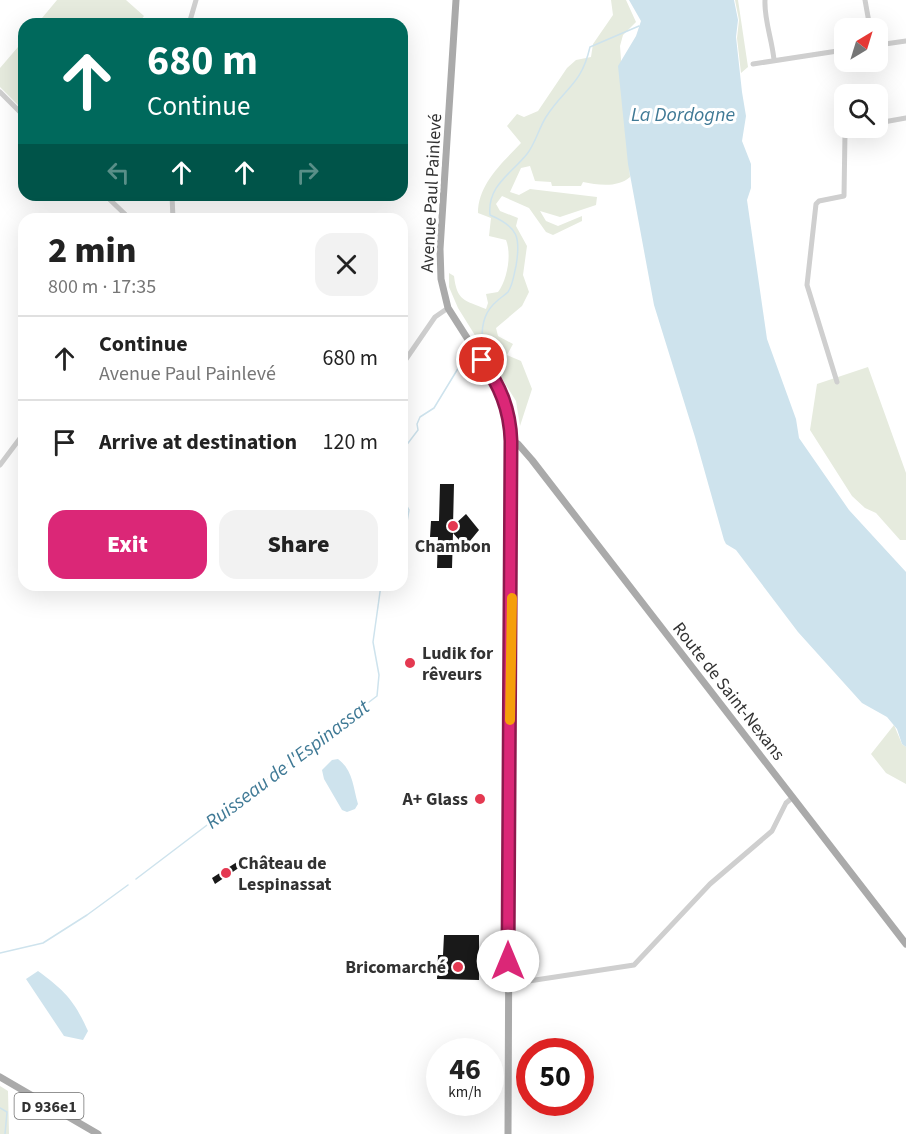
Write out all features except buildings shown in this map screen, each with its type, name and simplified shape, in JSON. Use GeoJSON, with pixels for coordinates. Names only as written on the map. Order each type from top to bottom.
{"type":"FeatureCollection","features":[{"type":"Feature","properties":{"kind":"main road","name":"Avenue Paul Painlevé"},"geometry":{"type":"LineString","coordinates":[[456,0],[440,249],[441,279],[448,308],[504,396],[510,422],[511,443],[508,1134]]}},
{"type":"Feature","properties":{"kind":"main road","name":"Route de Saint-Nexans"},"geometry":{"type":"LineString","coordinates":[[511,443],[526,455],[906,944]]}},
{"type":"Feature","properties":{"kind":"main road"},"geometry":{"type":"LineString","coordinates":[[511,464],[515,458],[526,455]]}},
{"type":"Feature","properties":{"kind":"main road","name":"D 936e1"},"geometry":{"type":"LineString","coordinates":[[0,1079],[91,1134]]}},
{"type":"Feature","properties":{"kind":"main road","name":"D 936e1"},"geometry":{"type":"LineString","coordinates":[[0,1079],[98,1134]]}},
{"type":"Feature","properties":{"kind":"street"},"geometry":{"type":"LineString","coordinates":[[191,18],[196,0]]}},
{"type":"Feature","properties":{"kind":"street"},"geometry":{"type":"LineString","coordinates":[[765,0],[764,12],[774,60]]}},
{"type":"Feature","properties":{"kind":"street"},"geometry":{"type":"LineString","coordinates":[[865,0],[868,18]]}},
{"type":"Feature","properties":{"kind":"street"},"geometry":{"type":"LineString","coordinates":[[888,44],[906,41]]}},
{"type":"Feature","properties":{"kind":"street"},"geometry":{"type":"LineString","coordinates":[[753,64],[834,51]]}},
{"type":"Feature","properties":{"kind":"street"},"geometry":{"type":"LineString","coordinates":[[0,92],[18,110]]}},
{"type":"Feature","properties":{"kind":"street"},"geometry":{"type":"LineString","coordinates":[[888,121],[906,118]]}},
{"type":"Feature","properties":{"kind":"street"},"geometry":{"type":"LineString","coordinates":[[837,382],[807,285],[816,204],[819,201],[844,196],[844,138]]}},
{"type":"Feature","properties":{"kind":"street"},"geometry":{"type":"LineString","coordinates":[[111,201],[124,213]]}},
{"type":"Feature","properties":{"kind":"street"},"geometry":{"type":"LineString","coordinates":[[408,356],[435,317],[448,308]]}},
{"type":"Feature","properties":{"kind":"street"},"geometry":{"type":"LineString","coordinates":[[0,465],[18,441]]}},
{"type":"Feature","properties":{"kind":"street"},"geometry":{"type":"LineString","coordinates":[[509,984],[634,965],[710,885],[772,831],[786,803],[792,798]]}},
{"type":"Feature","properties":{"kind":"shaded area"},"geometry":{"type":"Polygon","coordinates":[[[57,0],[126,0],[144,16],[142,18],[42,18],[57,0]]]}},
{"type":"Feature","properties":{"kind":"shaded area"},"geometry":{"type":"Polygon","coordinates":[[[611,0],[626,0],[636,22],[623,35],[620,46],[630,177],[614,184],[601,185],[583,182],[581,186],[552,186],[551,182],[535,181],[530,166],[521,168],[510,192],[519,195],[530,189],[597,197],[596,205],[560,217],[540,211],[546,221],[558,226],[582,216],[582,221],[553,235],[546,232],[529,208],[502,196],[496,204],[500,211],[518,218],[516,226],[527,246],[523,275],[529,292],[522,306],[496,328],[498,336],[513,344],[507,355],[521,361],[532,389],[520,426],[516,401],[458,308],[449,287],[449,273],[454,276],[457,290],[463,298],[486,309],[488,303],[486,294],[498,292],[501,287],[506,274],[508,246],[506,240],[489,236],[491,218],[478,213],[479,202],[487,183],[499,166],[521,143],[507,126],[517,114],[524,117],[538,111],[567,68],[576,60],[591,57],[593,44],[613,15],[611,0]]]}},
{"type":"Feature","properties":{"kind":"shaded area"},"geometry":{"type":"Polygon","coordinates":[[[735,0],[738,0],[748,67],[741,73],[737,38],[739,20],[735,0]]]}},
{"type":"Feature","properties":{"kind":"shaded area"},"geometry":{"type":"Polygon","coordinates":[[[18,47],[18,105],[0,87],[0,68],[18,47]]]}},
{"type":"Feature","properties":{"kind":"shaded area"},"geometry":{"type":"Polygon","coordinates":[[[868,367],[906,473],[906,540],[900,540],[876,513],[865,508],[852,496],[810,430],[817,384],[868,367]]]}},
{"type":"Feature","properties":{"kind":"shaded area"},"geometry":{"type":"Polygon","coordinates":[[[894,725],[902,744],[906,747],[906,784],[886,773],[871,754],[894,725]]]}},
{"type":"Feature","properties":{"kind":"shaded area"},"geometry":{"type":"Polygon","coordinates":[[[0,1086],[8,1091],[9,1134],[0,1134],[0,1086]]]}},
{"type":"Feature","properties":{"kind":"water","name":"La Dordogne"},"geometry":{"type":"Polygon","coordinates":[[[629,0],[734,0],[738,20],[736,37],[746,116],[742,141],[751,164],[751,188],[747,200],[767,339],[796,419],[799,438],[849,510],[906,572],[906,747],[902,744],[897,729],[887,717],[862,703],[798,632],[736,550],[724,540],[654,305],[628,164],[618,66],[636,36],[641,21],[629,0]]]}},
{"type":"Feature","properties":{"kind":"water"},"geometry":{"type":"Polygon","coordinates":[[[338,759],[350,774],[358,804],[355,809],[347,812],[342,810],[324,779],[322,770],[332,760],[338,759]]]}},
{"type":"Feature","properties":{"kind":"water"},"geometry":{"type":"Polygon","coordinates":[[[38,971],[62,991],[78,1011],[88,1031],[83,1040],[64,1036],[26,979],[38,971]]]}},
{"type":"Feature","properties":{"kind":"waterway","name":"Ruisseau de l'Espinassat"},"geometry":{"type":"LineString","coordinates":[[477,342],[482,338],[487,313],[510,289],[517,256],[517,240],[512,229],[490,215],[490,205],[496,188],[530,150],[546,117],[582,70],[590,47],[639,26]]}},
{"type":"Feature","properties":{"kind":"waterway","name":"Ruisseau de l'Espinassat"},"geometry":{"type":"LineString","coordinates":[[408,443],[418,430],[417,424],[420,417],[434,408],[465,357],[468,348]]}},
{"type":"Feature","properties":{"kind":"waterway","name":"Ruisseau de l'Espinassat"},"geometry":{"type":"LineString","coordinates":[[408,508],[408,516]]}},
{"type":"Feature","properties":{"kind":"waterway","name":"Ruisseau de l'Espinassat"},"geometry":{"type":"LineString","coordinates":[[136,879],[377,696],[379,675],[373,642],[380,591]]}},
{"type":"Feature","properties":{"kind":"waterway","name":"Ruisseau de l'Espinassat"},"geometry":{"type":"LineString","coordinates":[[0,953],[43,943],[128,885]]}},
{"type":"Feature","properties":{"kind":"waterway","name":"Ruisseau de l'Espinassat"},"geometry":{"type":"LineString","coordinates":[[0,1108],[7,1112],[5,1134]]}},
{"type":"Feature","properties":{"kind":"slow traffic"},"geometry":{"type":"LineString","coordinates":[[510,720],[512,598]]}},
{"type":"Feature","properties":{"kind":"place","name":"Chambon"},"geometry":{"type":"Point","coordinates":[453,526]}},
{"type":"Feature","properties":{"kind":"place","name":"Ludik for rêveurs"},"geometry":{"type":"Point","coordinates":[410,663]}},
{"type":"Feature","properties":{"kind":"place","name":"A+ Glass"},"geometry":{"type":"Point","coordinates":[480,799]}},
{"type":"Feature","properties":{"kind":"place","name":"Château de Lespinassat"},"geometry":{"type":"Point","coordinates":[226,873]}},
{"type":"Feature","properties":{"kind":"place","name":"Bricomarché"},"geometry":{"type":"Point","coordinates":[458,967]}},
{"type":"Feature","properties":{"kind":"route"},"geometry":{"type":"LineString","coordinates":[[482,360],[504,396],[508,408],[511,441],[512,606],[508,961]]}}]}
